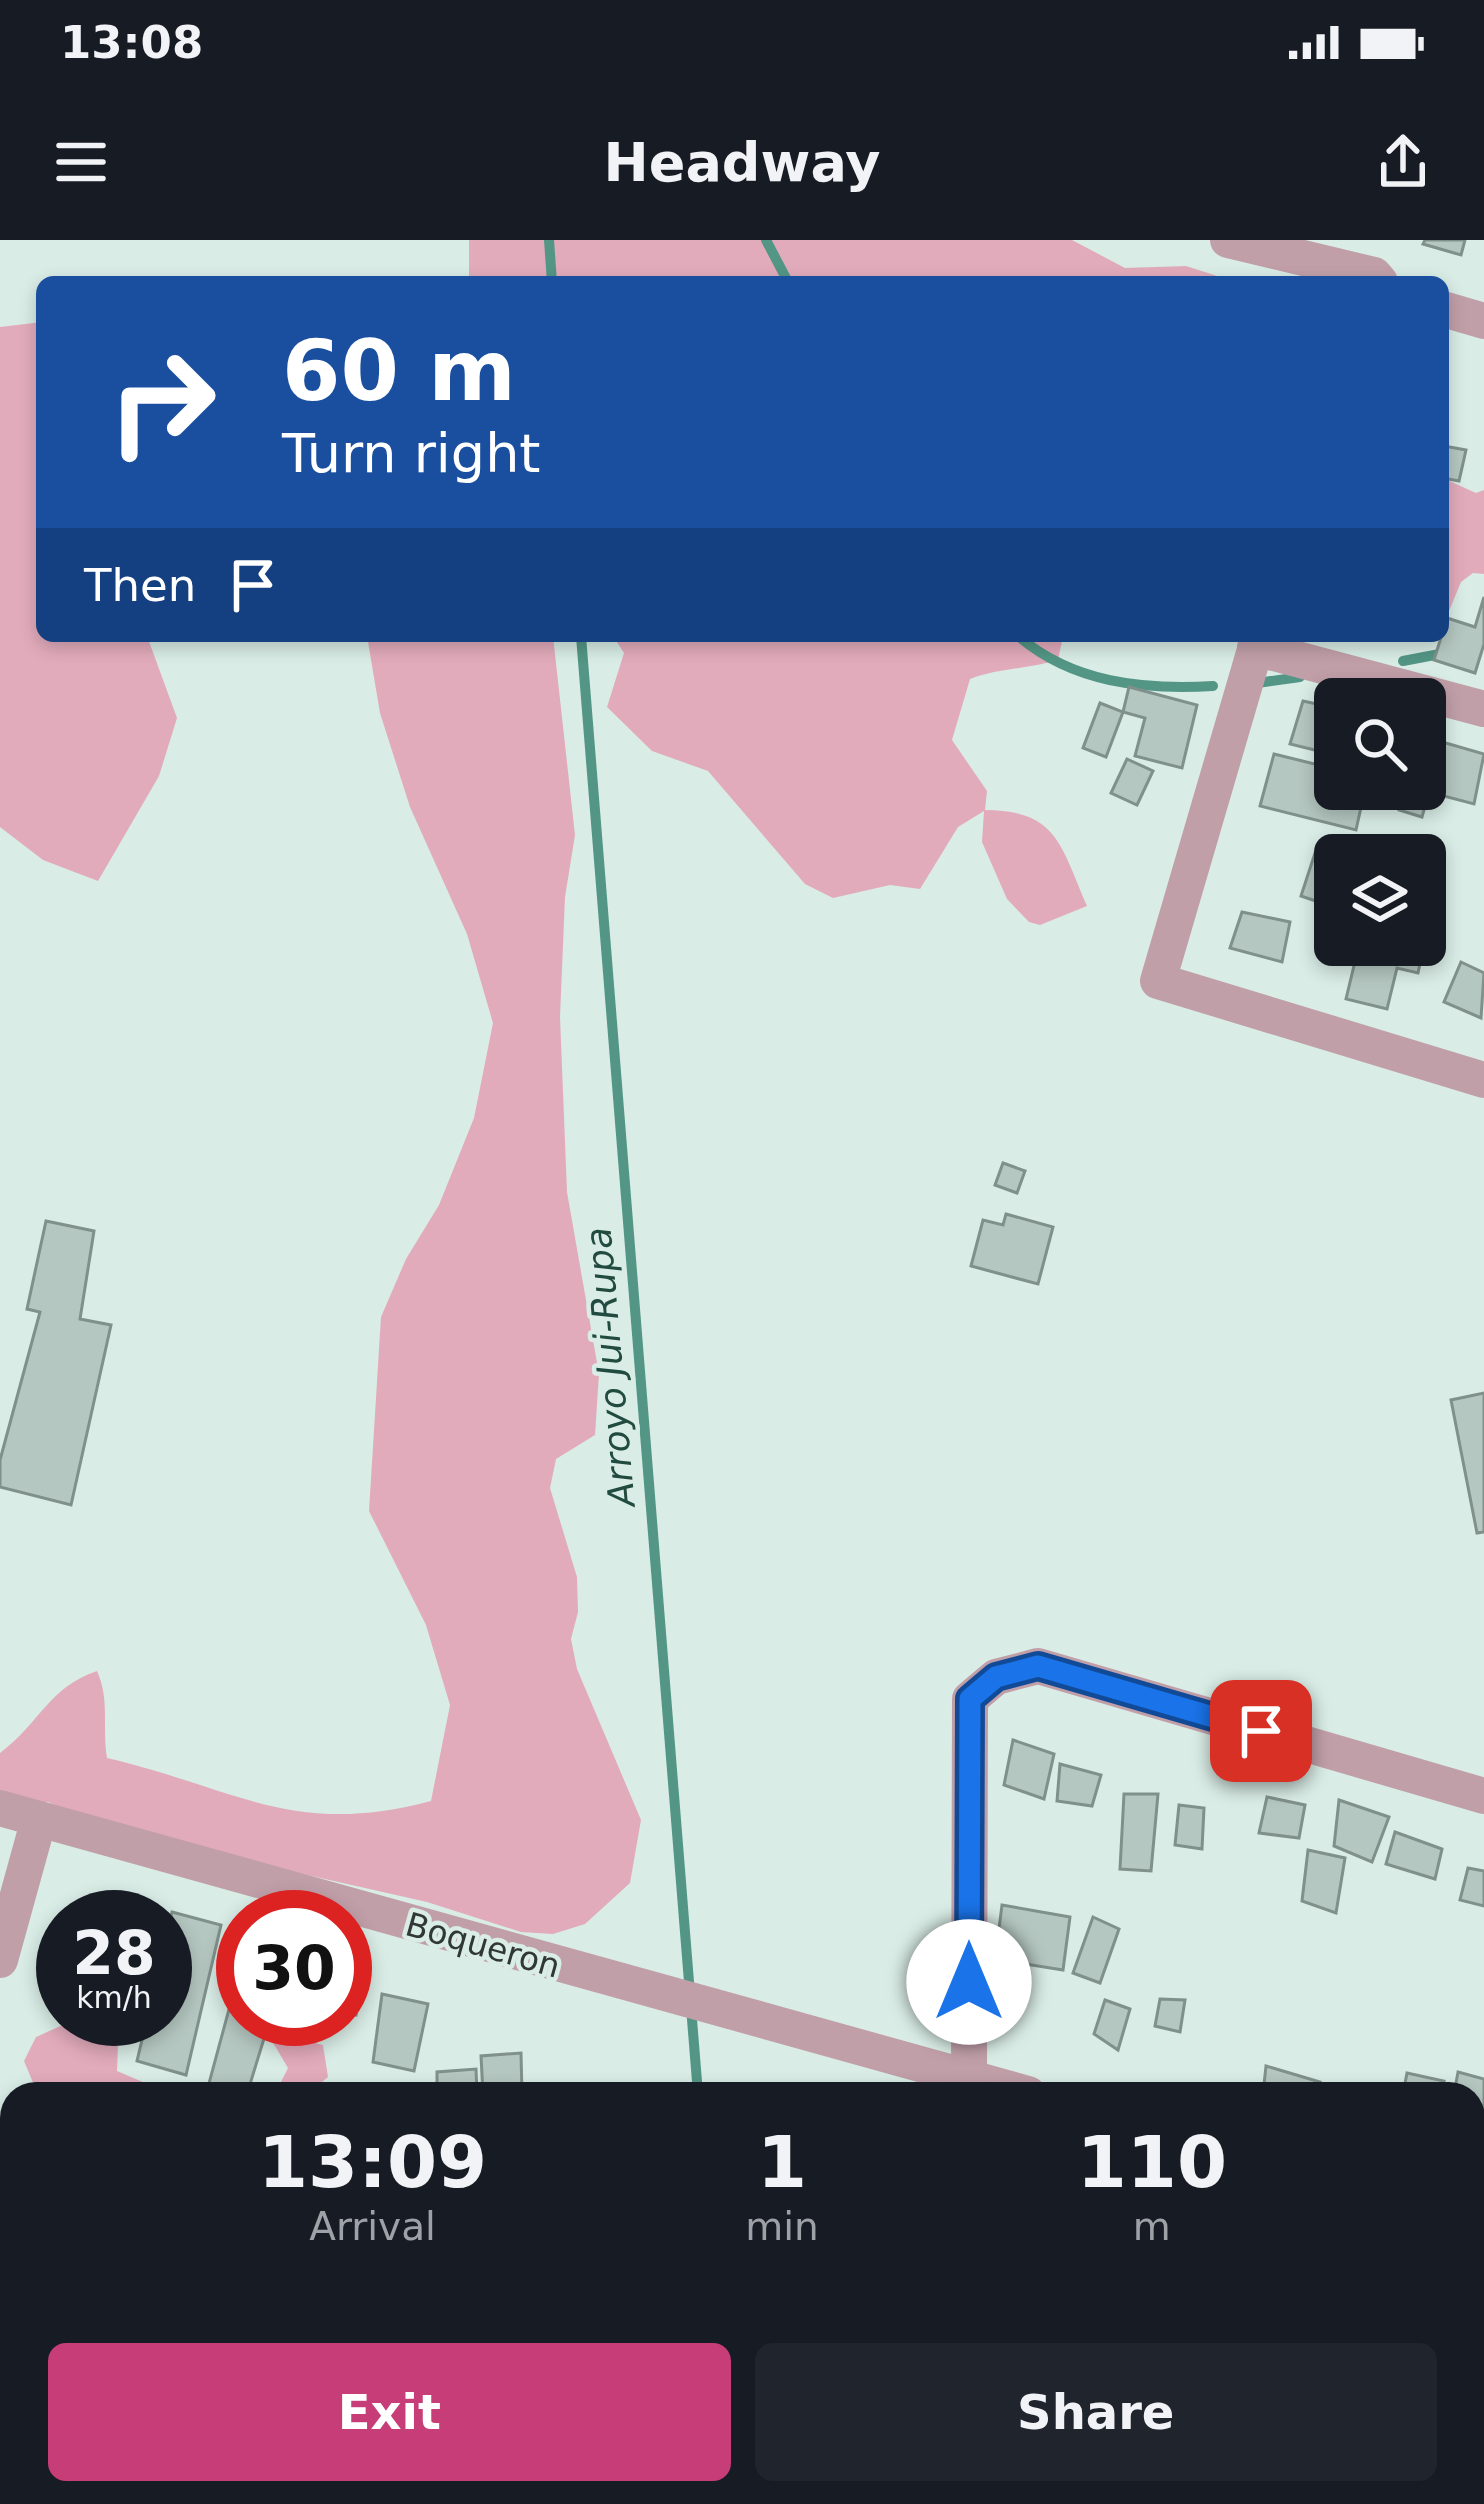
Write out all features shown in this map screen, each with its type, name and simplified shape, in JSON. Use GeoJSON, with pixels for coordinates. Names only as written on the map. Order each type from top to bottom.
{"type":"FeatureCollection","features":[{"type":"Feature","properties":{"kind":"street"},"geometry":{"type":"LineString","coordinates":[[1228,240],[1375,276]]}},
{"type":"Feature","properties":{"kind":"street"},"geometry":{"type":"LineString","coordinates":[[1449,311],[1484,321]]}},
{"type":"Feature","properties":{"kind":"street"},"geometry":{"type":"LineString","coordinates":[[1484,709],[1257,642],[1158,981],[1484,1080]]}},
{"type":"Feature","properties":{"kind":"street"},"geometry":{"type":"LineString","coordinates":[[969,2076],[970,1699],[996,1677],[1038,1666],[1484,1796]]}},
{"type":"Feature","properties":{"kind":"street","name":"Boqueron"},"geometry":{"type":"LineString","coordinates":[[0,1808],[676,2000],[989,2082]]}},
{"type":"Feature","properties":{"kind":"street"},"geometry":{"type":"LineString","coordinates":[[0,1960],[39,1820]]}},
{"type":"Feature","properties":{"kind":"shaded area"},"geometry":{"type":"Polygon","coordinates":[[[469,240],[1072,240],[1125,268],[1186,266],[1217,276],[469,276],[469,240]]]}},
{"type":"Feature","properties":{"kind":"shaded area"},"geometry":{"type":"Polygon","coordinates":[[[36,323],[36,642],[149,642],[177,718],[159,776],[98,881],[43,860],[0,827],[0,327],[36,323]]]}},
{"type":"Feature","properties":{"kind":"shaded area"},"geometry":{"type":"Polygon","coordinates":[[[1449,481],[1476,493],[1484,490],[1484,574],[1473,573],[1461,582],[1449,611],[1449,481]]]}},
{"type":"Feature","properties":{"kind":"shaded area"},"geometry":{"type":"Polygon","coordinates":[[[368,642],[554,642],[575,835],[565,897],[560,1017],[567,1192],[599,1374],[595,1435],[556,1459],[550,1488],[577,1577],[578,1612],[571,1639],[577,1669],[641,1820],[630,1883],[585,1924],[553,1934],[521,1932],[427,1902],[103,1829],[48,1802],[18,1806],[0,1799],[0,1753],[67,1686],[97,1671],[105,1703],[107,1758],[302,1812],[383,1811],[431,1801],[450,1705],[426,1625],[369,1511],[381,1317],[406,1259],[439,1205],[474,1118],[493,1023],[467,934],[410,807],[380,713],[368,642]]]}},
{"type":"Feature","properties":{"kind":"shaded area"},"geometry":{"type":"Polygon","coordinates":[[[617,642],[1062,642],[1058,660],[970,679],[952,740],[987,791],[985,810],[1028,817],[1054,836],[1087,906],[1040,925],[1029,922],[1007,899],[982,842],[984,811],[958,827],[920,889],[890,885],[833,898],[805,884],[708,771],[652,751],[607,707],[624,653],[617,642]]]}},
{"type":"Feature","properties":{"kind":"shaded area"},"geometry":{"type":"Polygon","coordinates":[[[36,2037],[36,2046],[118,2046],[117,2071],[143,2082],[33,2082],[24,2061],[36,2037]]]}},
{"type":"Feature","properties":{"kind":"shaded area"},"geometry":{"type":"Polygon","coordinates":[[[275,2046],[323,2046],[328,2077],[322,2082],[281,2082],[288,2068],[275,2046]]]}},
{"type":"Feature","properties":{"kind":"building"},"geometry":{"type":"Polygon","coordinates":[[[1425,240],[1465,240],[1461,255],[1423,244],[1425,240]]]}},
{"type":"Feature","properties":{"kind":"building"},"geometry":{"type":"Polygon","coordinates":[[[1449,447],[1466,450],[1459,481],[1449,479],[1449,447]]]}},
{"type":"Feature","properties":{"kind":"building"},"geometry":{"type":"Polygon","coordinates":[[[1484,597],[1484,644],[1475,673],[1434,660],[1440,642],[1449,642],[1449,619],[1475,627],[1484,597]]]}},
{"type":"Feature","properties":{"kind":"building"},"geometry":{"type":"Polygon","coordinates":[[[1129,687],[1197,705],[1182,768],[1135,756],[1145,718],[1123,712],[1129,687]]]}},
{"type":"Feature","properties":{"kind":"building"},"geometry":{"type":"Polygon","coordinates":[[[1303,701],[1314,703],[1314,750],[1290,744],[1303,701]]]}},
{"type":"Feature","properties":{"kind":"building"},"geometry":{"type":"Polygon","coordinates":[[[1100,703],[1123,712],[1106,757],[1083,748],[1100,703]]]}},
{"type":"Feature","properties":{"kind":"building"},"geometry":{"type":"Polygon","coordinates":[[[1446,743],[1484,754],[1474,804],[1446,797],[1446,743]]]}},
{"type":"Feature","properties":{"kind":"building"},"geometry":{"type":"Polygon","coordinates":[[[1274,754],[1314,764],[1314,810],[1360,810],[1356,830],[1260,806],[1274,754]]]}},
{"type":"Feature","properties":{"kind":"building"},"geometry":{"type":"Polygon","coordinates":[[[1127,759],[1153,771],[1137,805],[1111,793],[1127,759]]]}},
{"type":"Feature","properties":{"kind":"building"},"geometry":{"type":"Polygon","coordinates":[[[1314,856],[1314,900],[1301,896],[1314,856]]]}},
{"type":"Feature","properties":{"kind":"building"},"geometry":{"type":"Polygon","coordinates":[[[1242,912],[1290,922],[1282,962],[1230,948],[1242,912]]]}},
{"type":"Feature","properties":{"kind":"building"},"geometry":{"type":"Polygon","coordinates":[[[1461,962],[1484,973],[1481,1018],[1444,1002],[1461,962]]]}},
{"type":"Feature","properties":{"kind":"building"},"geometry":{"type":"Polygon","coordinates":[[[1354,966],[1420,966],[1418,973],[1397,968],[1387,1009],[1346,999],[1354,966]]]}},
{"type":"Feature","properties":{"kind":"building"},"geometry":{"type":"Polygon","coordinates":[[[1003,1163],[1025,1171],[1017,1193],[995,1185],[1003,1163]]]}},
{"type":"Feature","properties":{"kind":"building"},"geometry":{"type":"Polygon","coordinates":[[[1006,1214],[1053,1227],[1038,1284],[971,1266],[983,1220],[1003,1225],[1006,1214]]]}},
{"type":"Feature","properties":{"kind":"building"},"geometry":{"type":"Polygon","coordinates":[[[46,1221],[94,1231],[80,1319],[111,1325],[71,1505],[0,1487],[0,1460],[40,1312],[27,1309],[46,1221]]]}},
{"type":"Feature","properties":{"kind":"building"},"geometry":{"type":"Polygon","coordinates":[[[1484,1393],[1484,1532],[1477,1533],[1451,1400],[1484,1393]]]}},
{"type":"Feature","properties":{"kind":"building"},"geometry":{"type":"Polygon","coordinates":[[[1013,1740],[1054,1754],[1044,1799],[1004,1785],[1013,1740]]]}},
{"type":"Feature","properties":{"kind":"building"},"geometry":{"type":"Polygon","coordinates":[[[1060,1764],[1101,1775],[1092,1806],[1057,1801],[1060,1764]]]}},
{"type":"Feature","properties":{"kind":"building"},"geometry":{"type":"Polygon","coordinates":[[[1124,1794],[1158,1794],[1151,1871],[1120,1869],[1124,1794]]]}},
{"type":"Feature","properties":{"kind":"building"},"geometry":{"type":"Polygon","coordinates":[[[1267,1797],[1305,1805],[1299,1838],[1259,1833],[1267,1797]]]}},
{"type":"Feature","properties":{"kind":"building"},"geometry":{"type":"Polygon","coordinates":[[[1339,1800],[1389,1817],[1372,1862],[1334,1846],[1339,1800]]]}},
{"type":"Feature","properties":{"kind":"building"},"geometry":{"type":"Polygon","coordinates":[[[1179,1805],[1204,1808],[1202,1849],[1175,1845],[1179,1805]]]}},
{"type":"Feature","properties":{"kind":"building"},"geometry":{"type":"Polygon","coordinates":[[[1395,1832],[1442,1849],[1435,1879],[1386,1864],[1395,1832]]]}},
{"type":"Feature","properties":{"kind":"building"},"geometry":{"type":"Polygon","coordinates":[[[1308,1850],[1345,1858],[1336,1913],[1302,1901],[1308,1850]]]}},
{"type":"Feature","properties":{"kind":"building"},"geometry":{"type":"Polygon","coordinates":[[[1468,1868],[1484,1871],[1484,1906],[1460,1900],[1468,1868]]]}},
{"type":"Feature","properties":{"kind":"building"},"geometry":{"type":"Polygon","coordinates":[[[1002,1905],[1070,1917],[1063,1970],[995,1959],[1002,1905]]]}},
{"type":"Feature","properties":{"kind":"building"},"geometry":{"type":"Polygon","coordinates":[[[192,1917],[216,1924],[216,1946],[186,2075],[137,2061],[141,2046],[192,2046],[192,1917]]]}},
{"type":"Feature","properties":{"kind":"building"},"geometry":{"type":"Polygon","coordinates":[[[1093,1917],[1119,1929],[1100,1983],[1073,1973],[1093,1917]]]}},
{"type":"Feature","properties":{"kind":"building"},"geometry":{"type":"Polygon","coordinates":[[[382,1994],[428,2004],[414,2071],[373,2062],[382,1994]]]}},
{"type":"Feature","properties":{"kind":"building"},"geometry":{"type":"Polygon","coordinates":[[[1160,1999],[1185,2000],[1180,2032],[1155,2026],[1160,1999]]]}},
{"type":"Feature","properties":{"kind":"building"},"geometry":{"type":"Polygon","coordinates":[[[1105,2000],[1130,2009],[1118,2050],[1094,2034],[1105,2000]]]}},
{"type":"Feature","properties":{"kind":"building"},"geometry":{"type":"Polygon","coordinates":[[[219,2046],[262,2046],[251,2082],[209,2082],[219,2046]]]}},
{"type":"Feature","properties":{"kind":"building"},"geometry":{"type":"Polygon","coordinates":[[[521,2053],[522,2082],[482,2082],[481,2056],[521,2053]]]}},
{"type":"Feature","properties":{"kind":"building"},"geometry":{"type":"Polygon","coordinates":[[[1266,2066],[1320,2082],[1264,2082],[1266,2066]]]}},
{"type":"Feature","properties":{"kind":"building"},"geometry":{"type":"Polygon","coordinates":[[[476,2069],[477,2082],[437,2082],[437,2072],[476,2069]]]}},
{"type":"Feature","properties":{"kind":"building"},"geometry":{"type":"Polygon","coordinates":[[[1458,2072],[1484,2079],[1484,2082],[1456,2082],[1458,2072]]]}},
{"type":"Feature","properties":{"kind":"building"},"geometry":{"type":"Polygon","coordinates":[[[1407,2073],[1444,2081],[1444,2082],[1405,2082],[1407,2073]]]}},
{"type":"Feature","properties":{"kind":"waterway","name":"Arroyo Jui-Rupa"},"geometry":{"type":"LineString","coordinates":[[549,240],[552,276]]}},
{"type":"Feature","properties":{"kind":"waterway"},"geometry":{"type":"LineString","coordinates":[[766,240],[785,276]]}},
{"type":"Feature","properties":{"kind":"waterway","name":"Arroyo Jui-Rupa"},"geometry":{"type":"LineString","coordinates":[[581,642],[697,2082]]}},
{"type":"Feature","properties":{"kind":"waterway"},"geometry":{"type":"LineString","coordinates":[[1026,642],[1062,664],[1110,680],[1213,686]]}},
{"type":"Feature","properties":{"kind":"waterway"},"geometry":{"type":"LineString","coordinates":[[1403,661],[1445,653]]}},
{"type":"Feature","properties":{"kind":"waterway"},"geometry":{"type":"LineString","coordinates":[[1250,684],[1300,677]]}},
{"type":"Feature","properties":{"kind":"route"},"geometry":{"type":"LineString","coordinates":[[969,1982],[970,1699],[996,1677],[1038,1666],[1261,1731]]}}]}
